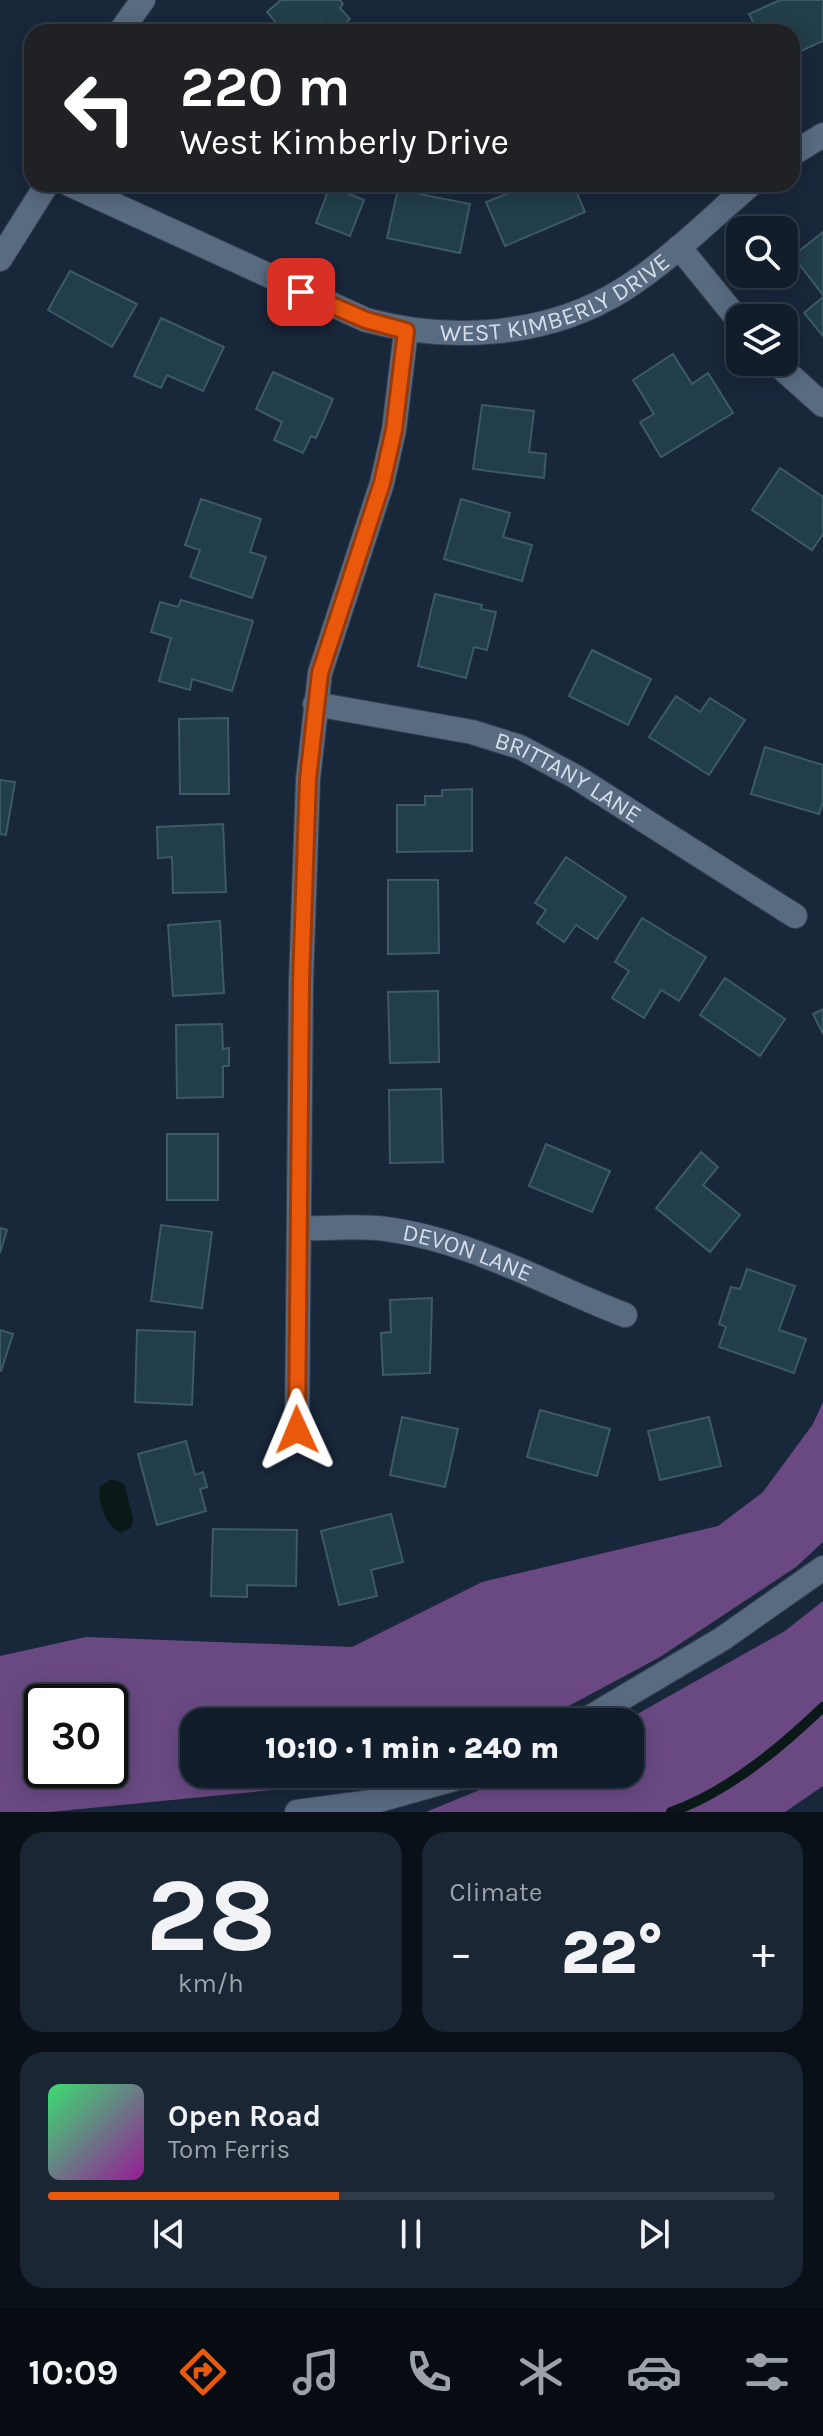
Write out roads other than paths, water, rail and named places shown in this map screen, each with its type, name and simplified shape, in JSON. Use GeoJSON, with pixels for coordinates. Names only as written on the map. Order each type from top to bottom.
{"type":"FeatureCollection","features":[{"type":"Feature","properties":{"kind":"street"},"geometry":{"type":"LineString","coordinates":[[126,24],[143,0]]}},
{"type":"Feature","properties":{"kind":"street"},"geometry":{"type":"LineString","coordinates":[[800,149],[823,135]]}},
{"type":"Feature","properties":{"kind":"street"},"geometry":{"type":"LineString","coordinates":[[0,259],[42,192]]}},
{"type":"Feature","properties":{"kind":"street","name":"WEST KIMBERLY DRIVE"},"geometry":{"type":"LineString","coordinates":[[86,192],[366,320],[406,331],[448,334],[520,329],[574,314],[624,290],[742,192]]}},
{"type":"Feature","properties":{"kind":"street"},"geometry":{"type":"LineString","coordinates":[[679,247],[726,305]]}},
{"type":"Feature","properties":{"kind":"street"},"geometry":{"type":"LineString","coordinates":[[297,1430],[301,982],[308,779],[315,704],[320,673],[382,483],[394,430],[406,331]]}},
{"type":"Feature","properties":{"kind":"street"},"geometry":{"type":"LineString","coordinates":[[791,376],[823,405]]}},
{"type":"Feature","properties":{"kind":"street","name":"BRITTANY LANE"},"geometry":{"type":"LineString","coordinates":[[315,704],[472,732],[520,747],[576,777],[795,916]]}},
{"type":"Feature","properties":{"kind":"street","name":"DEVON LANE"},"geometry":{"type":"LineString","coordinates":[[299,1228],[384,1228],[415,1234],[466,1248],[625,1315]]}},
{"type":"Feature","properties":{"kind":"street"},"geometry":{"type":"LineString","coordinates":[[606,1708],[722,1639],[823,1568]]}},
{"type":"Feature","properties":{"kind":"street"},"geometry":{"type":"LineString","coordinates":[[297,1812],[372,1802],[422,1788]]}},
{"type":"Feature","properties":{"kind":"waterway"},"geometry":{"type":"LineString","coordinates":[[671,1812],[733,1781],[823,1707]]}}]}
